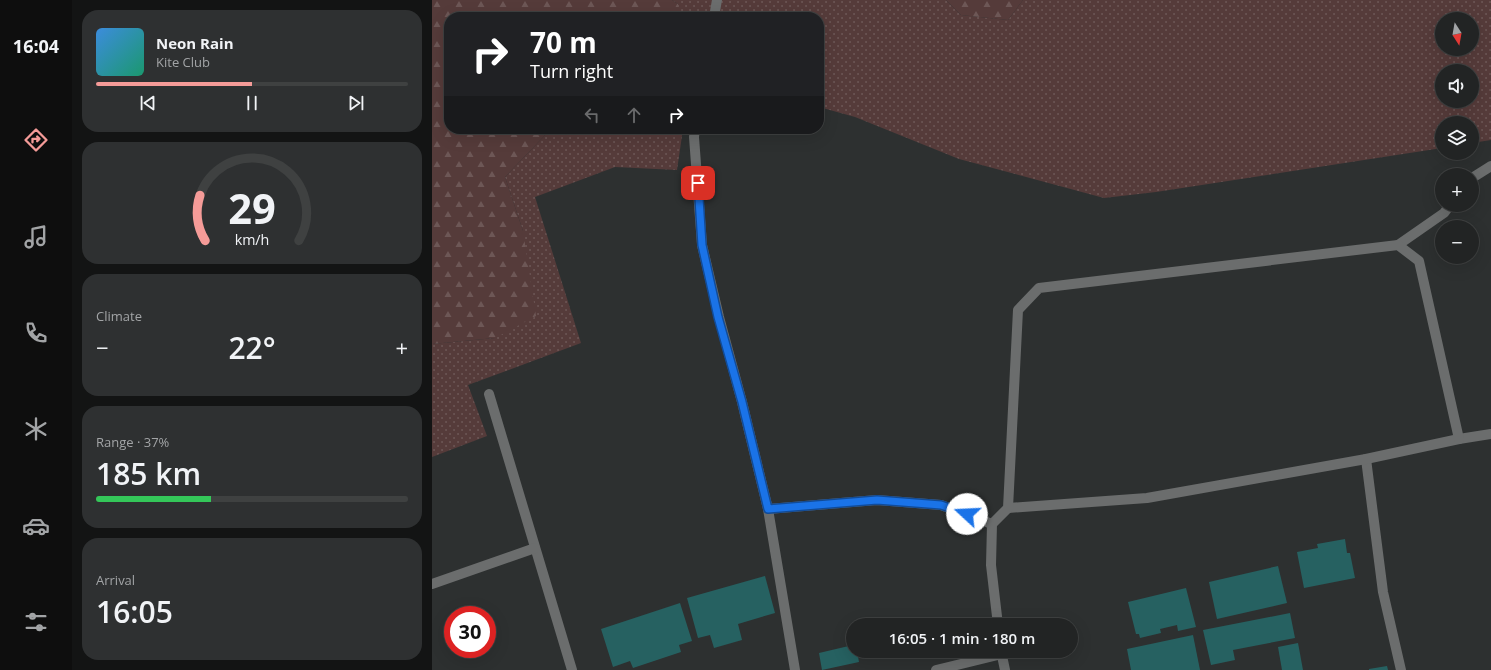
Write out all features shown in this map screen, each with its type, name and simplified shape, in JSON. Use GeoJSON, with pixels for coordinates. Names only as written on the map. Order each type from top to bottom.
{"type":"FeatureCollection","features":[{"type":"Feature","properties":{"kind":"street"},"geometry":{"type":"LineString","coordinates":[[715,12],[717,0]]}},
{"type":"Feature","properties":{"kind":"street"},"geometry":{"type":"LineString","coordinates":[[694,134],[702,245],[718,317],[742,402],[768,509],[795,670]]}},
{"type":"Feature","properties":{"kind":"street"},"geometry":{"type":"LineString","coordinates":[[1479,172],[1491,166]]}},
{"type":"Feature","properties":{"kind":"street"},"geometry":{"type":"LineString","coordinates":[[1008,508],[1018,310],[1039,288],[1398,244],[1445,212]]}},
{"type":"Feature","properties":{"kind":"street"},"geometry":{"type":"LineString","coordinates":[[1398,244],[1419,260],[1459,439]]}},
{"type":"Feature","properties":{"kind":"street"},"geometry":{"type":"LineString","coordinates":[[489,394],[572,670]]}},
{"type":"Feature","properties":{"kind":"street"},"geometry":{"type":"LineString","coordinates":[[997,618],[991,565],[992,524],[1008,508],[1147,498],[1366,459],[1459,439],[1491,434]]}},
{"type":"Feature","properties":{"kind":"street"},"geometry":{"type":"LineString","coordinates":[[1366,459],[1383,592],[1401,670]]}},
{"type":"Feature","properties":{"kind":"street"},"geometry":{"type":"LineString","coordinates":[[768,509],[877,500],[941,505],[992,524]]}},
{"type":"Feature","properties":{"kind":"street"},"geometry":{"type":"LineString","coordinates":[[432,584],[535,548]]}},
{"type":"Feature","properties":{"kind":"street"},"geometry":{"type":"LineString","coordinates":[[936,670],[983,658]]}},
{"type":"Feature","properties":{"kind":"street"},"geometry":{"type":"LineString","coordinates":[[1003,658],[1005,670]]}},
{"type":"Feature","properties":{"kind":"green space"},"geometry":{"type":"Polygon","coordinates":[[[432,0],[672,0],[678,4],[678,12],[444,12],[444,134],[546,134],[505,177],[523,231],[536,316],[495,338],[432,344],[432,0]]]}},
{"type":"Feature","properties":{"kind":"green space"},"geometry":{"type":"Polygon","coordinates":[[[672,0],[946,0],[961,15],[1008,20],[1023,0],[1491,0],[1491,140],[1479,142],[1479,116],[1435,116],[1435,149],[1156,192],[1104,198],[959,159],[855,117],[824,108],[824,12],[678,12],[678,4],[672,0]]]}},
{"type":"Feature","properties":{"kind":"green space"},"geometry":{"type":"Polygon","coordinates":[[[946,0],[1023,0],[1008,20],[961,15],[946,0]]]}},
{"type":"Feature","properties":{"kind":"green space"},"geometry":{"type":"Polygon","coordinates":[[[546,134],[682,134],[677,170],[615,167],[535,197],[581,343],[468,385],[487,436],[432,457],[432,344],[495,338],[523,231],[505,177],[546,134]]]}},
{"type":"Feature","properties":{"kind":"building"},"geometry":{"type":"Polygon","coordinates":[[[1345,539],[1347,553],[1350,553],[1355,578],[1304,588],[1297,552],[1318,548],[1317,544],[1345,539]]]}},
{"type":"Feature","properties":{"kind":"building"},"geometry":{"type":"Polygon","coordinates":[[[1278,566],[1287,603],[1217,619],[1209,582],[1278,566]]]}},
{"type":"Feature","properties":{"kind":"building"},"geometry":{"type":"Polygon","coordinates":[[[765,576],[775,613],[738,624],[742,640],[714,648],[710,635],[698,638],[687,598],[765,576]]]}},
{"type":"Feature","properties":{"kind":"building"},"geometry":{"type":"Polygon","coordinates":[[[1186,588],[1196,627],[1178,631],[1177,625],[1160,629],[1161,633],[1140,638],[1139,634],[1136,634],[1128,602],[1186,588]]]}},
{"type":"Feature","properties":{"kind":"building"},"geometry":{"type":"Polygon","coordinates":[[[680,603],[692,641],[679,645],[681,652],[633,668],[630,661],[613,667],[601,629],[680,603]]]}},
{"type":"Feature","properties":{"kind":"building"},"geometry":{"type":"Polygon","coordinates":[[[1290,613],[1295,638],[1233,650],[1235,660],[1211,665],[1203,630],[1290,613]]]}},
{"type":"Feature","properties":{"kind":"building"},"geometry":{"type":"Polygon","coordinates":[[[1193,635],[1200,670],[1131,670],[1127,649],[1193,635]]]}},
{"type":"Feature","properties":{"kind":"building"},"geometry":{"type":"Polygon","coordinates":[[[1298,643],[1303,670],[1282,670],[1278,647],[1298,643]]]}},
{"type":"Feature","properties":{"kind":"building"},"geometry":{"type":"Polygon","coordinates":[[[846,647],[846,658],[858,658],[859,662],[822,670],[819,653],[846,647]]]}},
{"type":"Feature","properties":{"kind":"building"},"geometry":{"type":"Polygon","coordinates":[[[1387,666],[1388,670],[1369,670],[1369,669],[1387,666]]]}},
{"type":"Feature","properties":{"kind":"route"},"geometry":{"type":"LineString","coordinates":[[698,183],[702,245],[718,317],[742,402],[768,509],[877,500],[941,505],[967,514]]}}]}
